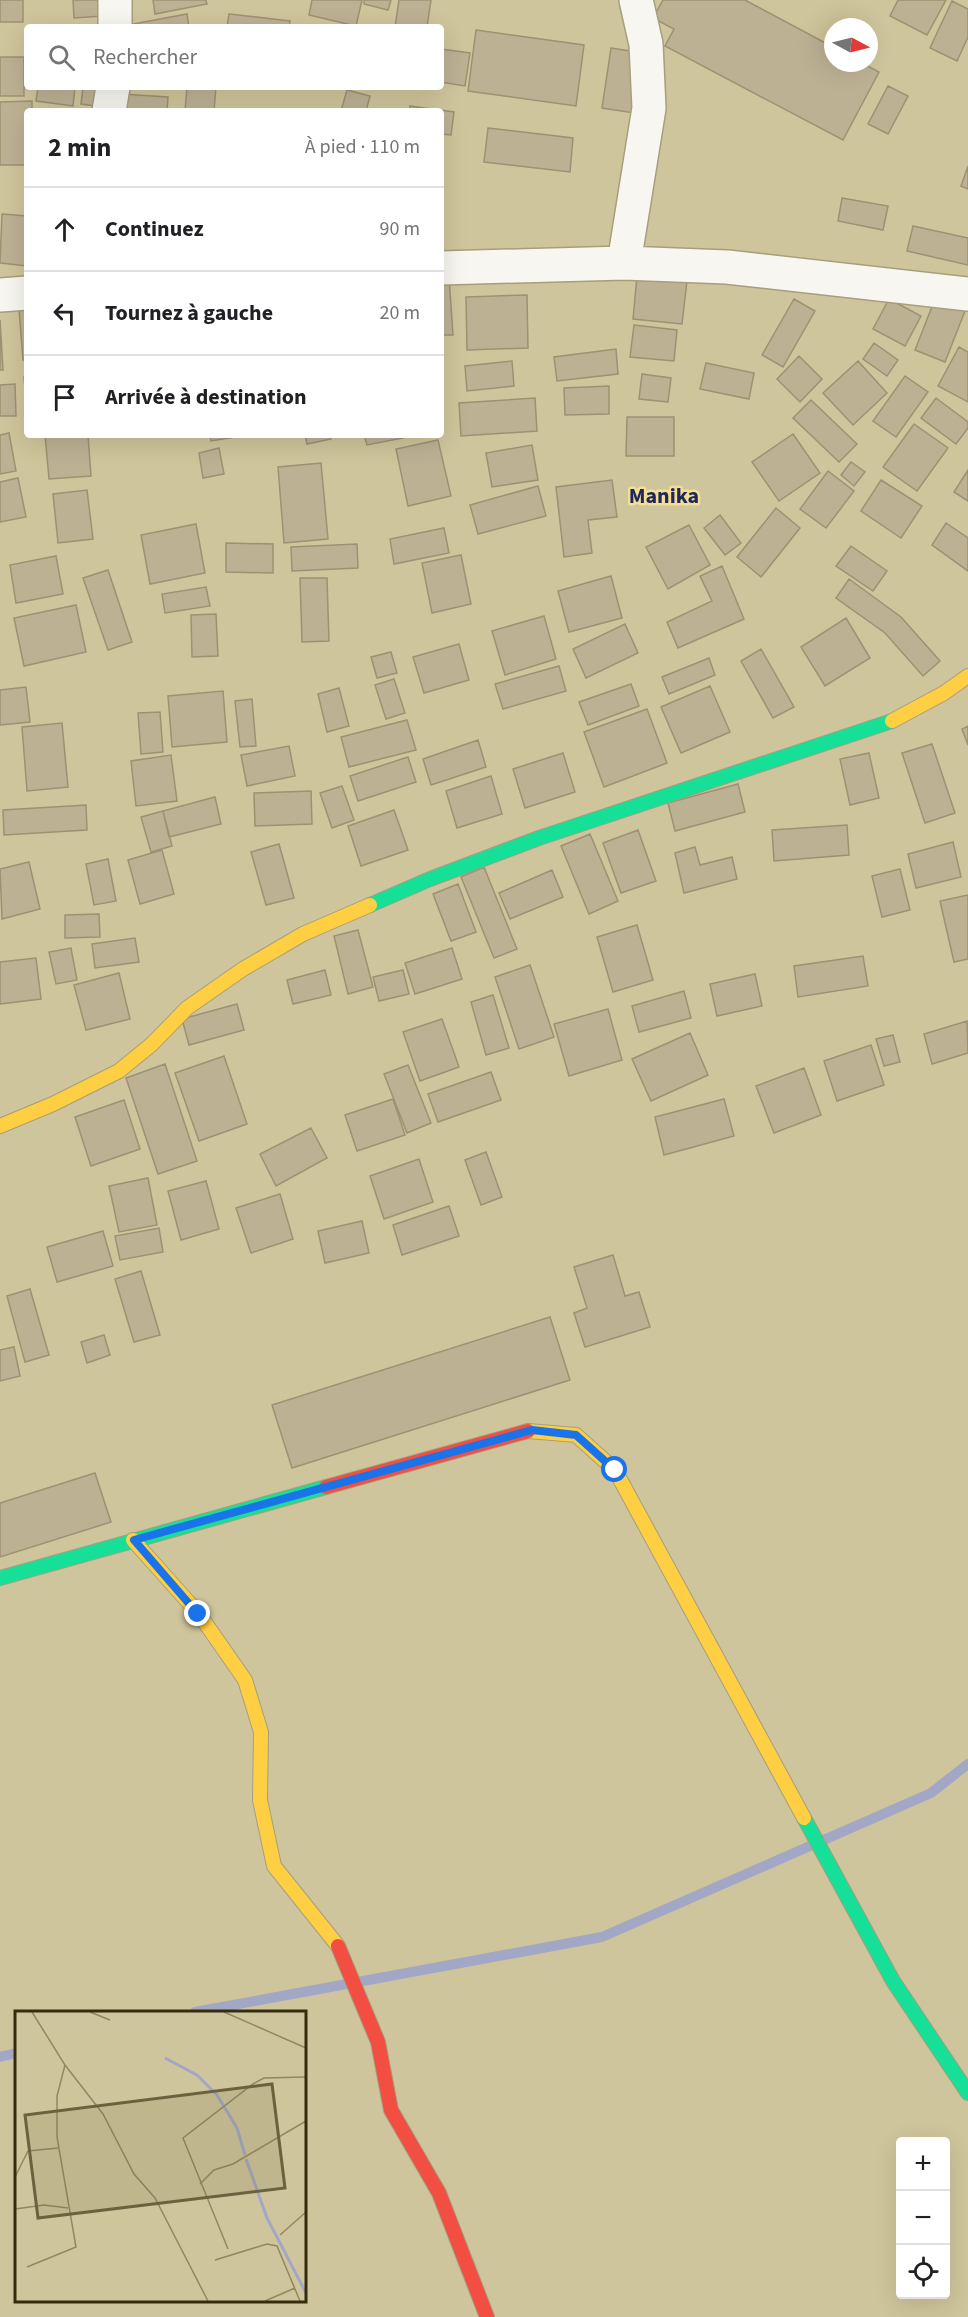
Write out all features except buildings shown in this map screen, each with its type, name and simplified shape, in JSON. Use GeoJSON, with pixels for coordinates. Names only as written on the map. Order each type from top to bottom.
{"type":"FeatureCollection","features":[{"type":"Feature","properties":{"kind":"street"},"geometry":{"type":"LineString","coordinates":[[115,0],[115,24]]}},
{"type":"Feature","properties":{"kind":"street"},"geometry":{"type":"LineString","coordinates":[[624,263],[650,108],[646,44],[636,0]]}},
{"type":"Feature","properties":{"kind":"street"},"geometry":{"type":"LineString","coordinates":[[110,108],[112,90]]}},
{"type":"Feature","properties":{"kind":"street"},"geometry":{"type":"LineString","coordinates":[[444,268],[624,263],[727,267],[968,294]]}},
{"type":"Feature","properties":{"kind":"street"},"geometry":{"type":"LineString","coordinates":[[0,296],[24,293]]}},
{"type":"Feature","properties":{"kind":"street"},"geometry":{"type":"LineString","coordinates":[[0,1126],[52,1104],[119,1071],[152,1044],[187,1008],[243,969],[303,934],[430,879],[539,838],[888,723],[944,693],[968,676]]}},
{"type":"Feature","properties":{"kind":"street"},"geometry":{"type":"LineString","coordinates":[[0,1578],[532,1430],[576,1435],[615,1470],[893,1981],[968,2093]]}},
{"type":"Feature","properties":{"kind":"street"},"geometry":{"type":"LineString","coordinates":[[134,1540],[198,1614],[245,1680],[261,1732],[260,1800],[274,1866],[337,1943],[378,2042],[391,2110],[439,2193],[487,2317]]}},
{"type":"Feature","properties":{"kind":"waterway"},"geometry":{"type":"LineString","coordinates":[[200,2011],[602,1937],[931,1793],[968,1764]]}},
{"type":"Feature","properties":{"kind":"waterway"},"geometry":{"type":"LineString","coordinates":[[0,2057],[15,2053]]}},
{"type":"Feature","properties":{"kind":"traffic: fast"},"geometry":{"type":"LineString","coordinates":[[370,905],[430,879],[539,838],[892,721]]}},
{"type":"Feature","properties":{"kind":"traffic: fast"},"geometry":{"type":"LineString","coordinates":[[0,1578],[326,1487]]}},
{"type":"Feature","properties":{"kind":"traffic: fast"},"geometry":{"type":"LineString","coordinates":[[804,1818],[893,1981],[968,2093]]}},
{"type":"Feature","properties":{"kind":"traffic: slow"},"geometry":{"type":"LineString","coordinates":[[892,721],[944,693],[968,676]]}},
{"type":"Feature","properties":{"kind":"traffic: slow"},"geometry":{"type":"LineString","coordinates":[[0,1126],[53,1104],[119,1071],[152,1044],[187,1008],[243,969],[303,934],[370,905]]}},
{"type":"Feature","properties":{"kind":"traffic: slow"},"geometry":{"type":"LineString","coordinates":[[528,1431],[576,1435],[615,1470],[804,1818]]}},
{"type":"Feature","properties":{"kind":"traffic: slow"},"geometry":{"type":"LineString","coordinates":[[133,1540],[199,1614],[245,1680],[261,1732],[260,1800],[274,1866],[338,1946]]}},
{"type":"Feature","properties":{"kind":"traffic: jam"},"geometry":{"type":"LineString","coordinates":[[326,1487],[528,1431]]}},
{"type":"Feature","properties":{"kind":"traffic: jam"},"geometry":{"type":"LineString","coordinates":[[338,1946],[378,2042],[391,2110],[439,2193],[487,2317]]}},
{"type":"Feature","properties":{"kind":"district","name":"Manika"},"geometry":{"type":"Point","coordinates":[664,495]}},
{"type":"Feature","properties":{"kind":"route"},"geometry":{"type":"LineString","coordinates":[[198,1614],[134,1540],[532,1430],[576,1435],[615,1470]]}}]}
